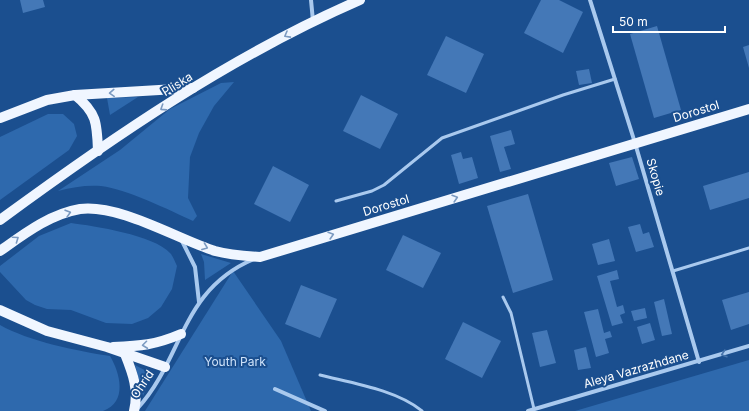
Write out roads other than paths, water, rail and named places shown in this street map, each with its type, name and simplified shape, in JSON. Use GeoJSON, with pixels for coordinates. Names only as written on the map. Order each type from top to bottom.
{"type":"FeatureCollection","features":[{"type":"Feature","properties":{"kind":"main road","name":"Pliska"},"geometry":{"type":"LineString","coordinates":[[0,220],[98,151],[193,88],[313,21],[360,0]]}},
{"type":"Feature","properties":{"kind":"main road"},"geometry":{"type":"LineString","coordinates":[[0,118],[48,100],[75,95],[193,88]]}},
{"type":"Feature","properties":{"kind":"main road"},"geometry":{"type":"LineString","coordinates":[[75,95],[87,105],[94,117],[97,131],[98,151]]}},
{"type":"Feature","properties":{"kind":"main road","name":"Dorostol"},"geometry":{"type":"LineString","coordinates":[[0,251],[32,228],[56,216],[80,209],[100,209],[122,215],[216,251],[241,256],[260,257],[749,109]]}},
{"type":"Feature","properties":{"kind":"main road"},"geometry":{"type":"LineString","coordinates":[[0,310],[47,330],[107,347],[165,367]]}},
{"type":"Feature","properties":{"kind":"main road"},"geometry":{"type":"LineString","coordinates":[[107,347],[145,346],[159,343],[181,334]]}},
{"type":"Feature","properties":{"kind":"main road"},"geometry":{"type":"LineString","coordinates":[[125,354],[136,386],[137,398],[135,411]]}},
{"type":"Feature","properties":{"kind":"street"},"geometry":{"type":"LineString","coordinates":[[311,0],[313,21]]}},
{"type":"Feature","properties":{"kind":"street","name":"Skopie"},"geometry":{"type":"LineString","coordinates":[[590,0],[635,143],[698,362]]}},
{"type":"Feature","properties":{"kind":"street"},"geometry":{"type":"LineString","coordinates":[[176,235],[184,243],[195,267],[199,302]]}},
{"type":"Feature","properties":{"kind":"street","name":"Ohrid"},"geometry":{"type":"LineString","coordinates":[[135,411],[145,400],[165,367],[199,302],[209,289],[226,275],[260,257]]}},
{"type":"Feature","properties":{"kind":"street","name":"Aleya Vazrazhdane"},"geometry":{"type":"LineString","coordinates":[[528,411],[749,346]]}},
{"type":"Feature","properties":{"kind":"street"},"geometry":{"type":"LineString","coordinates":[[275,389],[326,411]]}},
{"type":"Feature","properties":{"kind":"lane"},"geometry":{"type":"LineString","coordinates":[[336,201],[372,191],[384,185],[442,138],[563,95],[615,79]]}},
{"type":"Feature","properties":{"kind":"lane"},"geometry":{"type":"LineString","coordinates":[[673,271],[749,248]]}},
{"type":"Feature","properties":{"kind":"lane"},"geometry":{"type":"LineString","coordinates":[[503,297],[511,313],[534,409]]}},
{"type":"Feature","properties":{"kind":"lane"},"geometry":{"type":"LineString","coordinates":[[320,375],[389,394],[413,404],[422,411]]}},
{"type":"Feature","properties":{"kind":"park label","name":"Youth Park"},"geometry":{"type":"Point","coordinates":[235,361]}}]}
